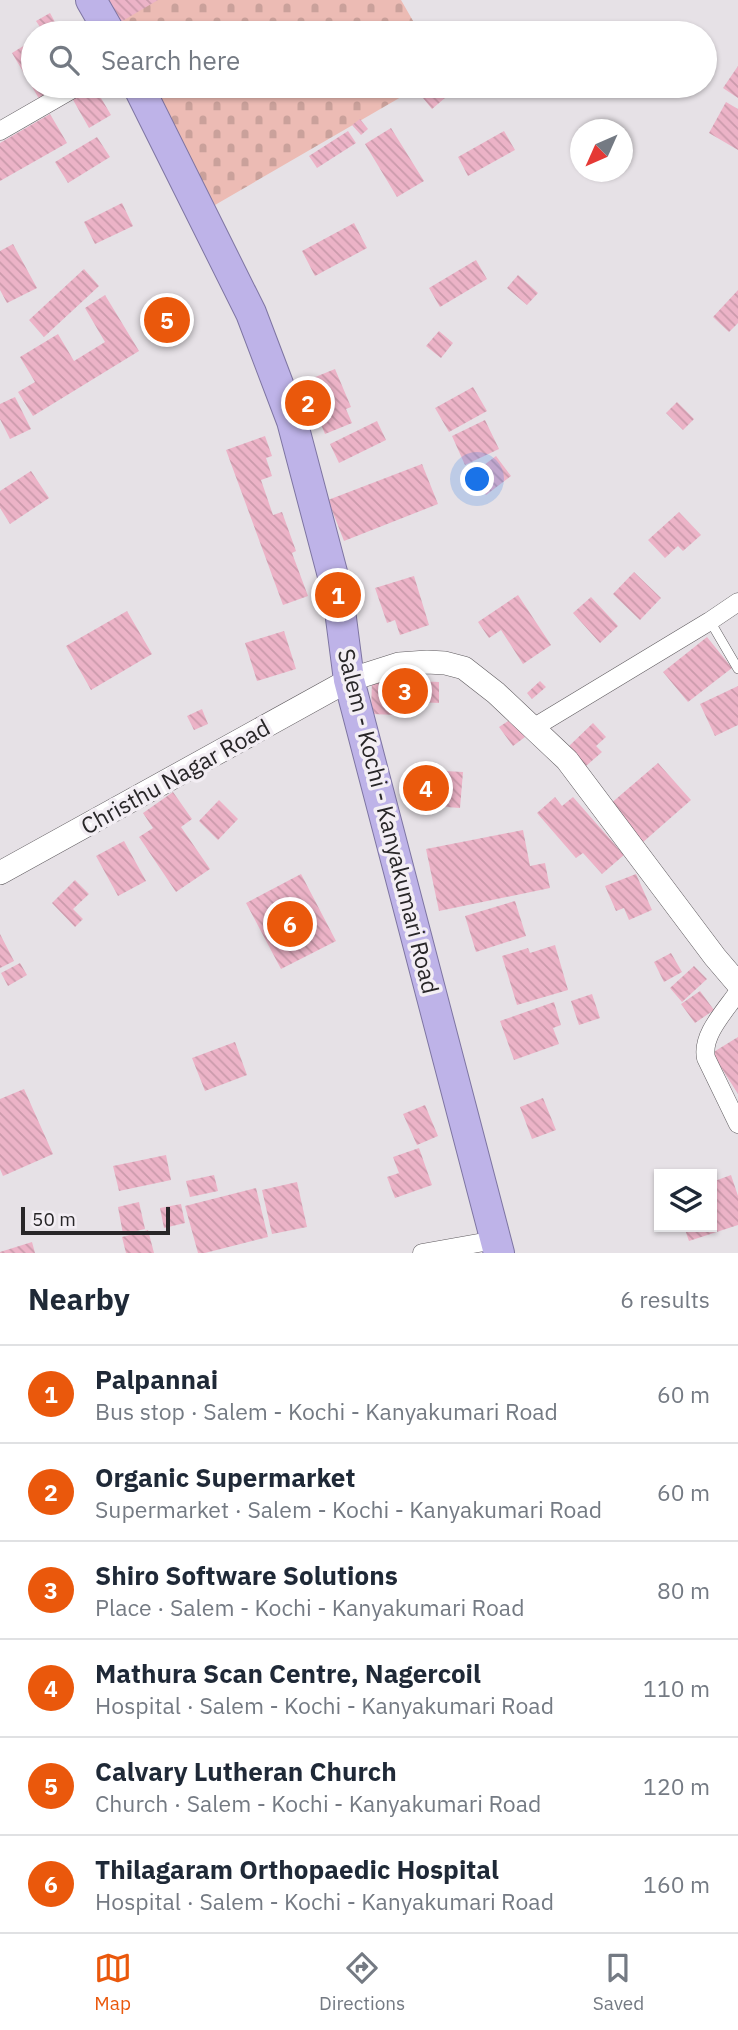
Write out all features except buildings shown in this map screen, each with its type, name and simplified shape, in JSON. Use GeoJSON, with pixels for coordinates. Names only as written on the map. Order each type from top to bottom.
{"type":"FeatureCollection","features":[{"type":"Feature","properties":{"kind":"highway"},"geometry":{"type":"LineString","coordinates":[[91,0],[103,21]]}},
{"type":"Feature","properties":{"kind":"highway","name":"Salem - Kochi - Kanyakumari Road"},"geometry":{"type":"LineString","coordinates":[[144,98],[251,313],[292,421],[338,595],[349,680],[497,1247]]}},
{"type":"Feature","properties":{"kind":"street"},"geometry":{"type":"LineString","coordinates":[[0,131],[57,98]]}},
{"type":"Feature","properties":{"kind":"street"},"geometry":{"type":"LineString","coordinates":[[533,728],[738,602]]}},
{"type":"Feature","properties":{"kind":"street","name":"Christhu Nagar Road"},"geometry":{"type":"LineString","coordinates":[[0,873],[349,680],[400,664],[445,663],[464,668],[496,693],[567,760],[738,984]]}},
{"type":"Feature","properties":{"kind":"street"},"geometry":{"type":"LineString","coordinates":[[738,992],[711,1033],[704,1051],[738,1124]]}},
{"type":"Feature","properties":{"kind":"street"},"geometry":{"type":"LineString","coordinates":[[422,1253],[497,1247]]}},
{"type":"Feature","properties":{"kind":"lane"},"geometry":{"type":"LineString","coordinates":[[710,621],[738,669]]}},
{"type":"Feature","properties":{"kind":"green space"},"geometry":{"type":"Polygon","coordinates":[[[151,0],[401,0],[413,21],[119,21],[117,18],[151,0]]]}},
{"type":"Feature","properties":{"kind":"green space"},"geometry":{"type":"Polygon","coordinates":[[[159,98],[399,98],[215,205],[159,98]]]}},
{"type":"Feature","properties":{"kind":"place","name":"Calvary Lutheran Church"},"geometry":{"type":"Point","coordinates":[167,320]}},
{"type":"Feature","properties":{"kind":"place","name":"Organic Supermarket"},"geometry":{"type":"Point","coordinates":[308,403]}},
{"type":"Feature","properties":{"kind":"place","name":"Palpannai"},"geometry":{"type":"Point","coordinates":[338,595]}},
{"type":"Feature","properties":{"kind":"place","name":"Shiro Software Solutions"},"geometry":{"type":"Point","coordinates":[405,691]}},
{"type":"Feature","properties":{"kind":"place","name":"Mathura Scan Centre, Nagercoil"},"geometry":{"type":"Point","coordinates":[426,788]}},
{"type":"Feature","properties":{"kind":"place","name":"Thilagaram Orthopaedic Hospital"},"geometry":{"type":"Point","coordinates":[290,924]}}]}
